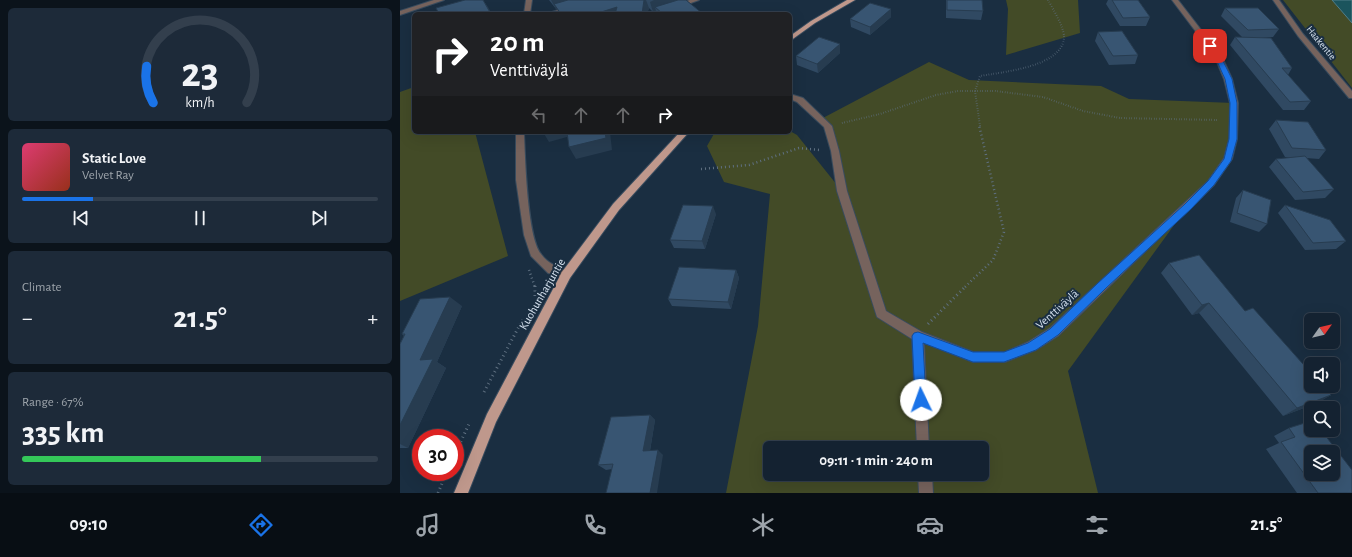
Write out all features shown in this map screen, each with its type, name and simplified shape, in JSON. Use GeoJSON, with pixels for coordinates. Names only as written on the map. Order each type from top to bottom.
{"type":"FeatureCollection","features":[{"type":"Feature","properties":{"kind":"main road"},"geometry":{"type":"LineString","coordinates":[[792,38],[813,22],[852,0]]}},
{"type":"Feature","properties":{"kind":"main road","name":"Kuohunharjuntie"},"geometry":{"type":"LineString","coordinates":[[461,493],[491,418],[566,275],[616,207],[683,134]]}},
{"type":"Feature","properties":{"kind":"street"},"geometry":{"type":"LineString","coordinates":[[400,12],[441,0]]}},
{"type":"Feature","properties":{"kind":"street"},"geometry":{"type":"LineString","coordinates":[[527,12],[529,0]]}},
{"type":"Feature","properties":{"kind":"street"},"geometry":{"type":"LineString","coordinates":[[556,12],[596,0]]}},
{"type":"Feature","properties":{"kind":"street"},"geometry":{"type":"LineString","coordinates":[[660,12],[696,0]]}},
{"type":"Feature","properties":{"kind":"street","name":"Venttiväylä"},"geometry":{"type":"LineString","coordinates":[[828,126],[835,151],[842,191],[881,314],[918,336],[973,357],[1004,357],[1032,346],[1054,332],[1101,286],[1188,206],[1211,183],[1228,159],[1233,139],[1234,103],[1228,79],[1218,57],[1175,0]]}},
{"type":"Feature","properties":{"kind":"street","name":"Haakentie"},"geometry":{"type":"LineString","coordinates":[[1276,0],[1300,34],[1352,96]]}},
{"type":"Feature","properties":{"kind":"street"},"geometry":{"type":"LineString","coordinates":[[792,97],[800,100],[828,126]]}},
{"type":"Feature","properties":{"kind":"street"},"geometry":{"type":"LineString","coordinates":[[520,134],[521,180],[529,235],[536,256],[552,270],[566,275]]}},
{"type":"Feature","properties":{"kind":"street"},"geometry":{"type":"LineString","coordinates":[[918,336],[923,441]]}},
{"type":"Feature","properties":{"kind":"street"},"geometry":{"type":"LineString","coordinates":[[925,481],[926,493]]}},
{"type":"Feature","properties":{"kind":"path"},"geometry":{"type":"LineString","coordinates":[[918,336],[945,305],[993,260],[1004,232],[977,114],[975,91],[980,76],[1039,63],[1052,57],[1061,48],[1064,36],[1048,0]]}},
{"type":"Feature","properties":{"kind":"path"},"geometry":{"type":"LineString","coordinates":[[828,126],[880,114],[936,95],[958,91],[995,91],[1043,96],[1083,111],[1120,118],[1233,121]]}},
{"type":"Feature","properties":{"kind":"path"},"geometry":{"type":"LineString","coordinates":[[701,169],[749,165],[799,148],[835,151]]}},
{"type":"Feature","properties":{"kind":"path"},"geometry":{"type":"LineString","coordinates":[[438,493],[443,481]]}},
{"type":"Feature","properties":{"kind":"shaded area"},"geometry":{"type":"Polygon","coordinates":[[[1006,0],[1078,0],[1080,33],[1006,55],[1008,9],[1006,0]]]}},
{"type":"Feature","properties":{"kind":"shaded area"},"geometry":{"type":"Polygon","coordinates":[[[1283,0],[1332,0],[1352,23],[1352,88],[1283,0]]]}},
{"type":"Feature","properties":{"kind":"shaded area"},"geometry":{"type":"Polygon","coordinates":[[[1332,0],[1352,0],[1352,23],[1332,0]]]}},
{"type":"Feature","properties":{"kind":"shaded area"},"geometry":{"type":"Polygon","coordinates":[[[929,62],[969,80],[1101,86],[1129,99],[1234,103],[1228,159],[1188,206],[1068,371],[1098,493],[726,493],[758,326],[770,194],[724,182],[707,146],[714,134],[792,134],[792,132],[797,135],[841,190],[835,151],[821,119],[929,62]]]}},
{"type":"Feature","properties":{"kind":"shaded area"},"geometry":{"type":"Polygon","coordinates":[[[412,88],[412,134],[476,134],[508,256],[400,301],[400,92],[412,88]]]}},
{"type":"Feature","properties":{"kind":"building"},"geometry":{"type":"Polygon","coordinates":[[[465,0],[483,0],[490,12],[438,12],[436,8],[465,0]]]}},
{"type":"Feature","properties":{"kind":"building"},"geometry":{"type":"Polygon","coordinates":[[[568,0],[644,0],[642,12],[616,12],[617,7],[601,12],[560,12],[554,4],[568,0]]]}},
{"type":"Feature","properties":{"kind":"building"},"geometry":{"type":"Polygon","coordinates":[[[678,0],[686,0],[701,12],[661,12],[655,7],[678,0]]]}},
{"type":"Feature","properties":{"kind":"building"},"geometry":{"type":"Polygon","coordinates":[[[947,0],[982,0],[983,11],[947,10],[947,0]]]}},
{"type":"Feature","properties":{"kind":"building"},"geometry":{"type":"Polygon","coordinates":[[[1112,0],[1138,0],[1150,17],[1123,18],[1112,0]]]}},
{"type":"Feature","properties":{"kind":"building"},"geometry":{"type":"Polygon","coordinates":[[[870,3],[891,9],[870,27],[850,19],[870,3]]]}},
{"type":"Feature","properties":{"kind":"building"},"geometry":{"type":"Polygon","coordinates":[[[1225,8],[1258,8],[1279,29],[1248,30],[1225,8]]]}},
{"type":"Feature","properties":{"kind":"building"},"geometry":{"type":"Polygon","coordinates":[[[1122,31],[1138,55],[1113,56],[1098,32],[1122,31]]]}},
{"type":"Feature","properties":{"kind":"building"},"geometry":{"type":"Polygon","coordinates":[[[819,37],[840,44],[817,64],[796,56],[819,37]]]}},
{"type":"Feature","properties":{"kind":"building"},"geometry":{"type":"Polygon","coordinates":[[[1235,37],[1271,38],[1292,68],[1282,68],[1311,101],[1290,102],[1235,37]]]}},
{"type":"Feature","properties":{"kind":"building"},"geometry":{"type":"Polygon","coordinates":[[[1276,120],[1308,122],[1326,150],[1292,148],[1276,120]]]}},
{"type":"Feature","properties":{"kind":"building"},"geometry":{"type":"Polygon","coordinates":[[[567,134],[605,134],[606,138],[569,147],[567,134]]]}},
{"type":"Feature","properties":{"kind":"building"},"geometry":{"type":"Polygon","coordinates":[[[1305,156],[1334,189],[1303,192],[1276,159],[1305,156]]]}},
{"type":"Feature","properties":{"kind":"building"},"geometry":{"type":"Polygon","coordinates":[[[1243,190],[1271,200],[1267,224],[1237,213],[1243,190]]]}},
{"type":"Feature","properties":{"kind":"building"},"geometry":{"type":"Polygon","coordinates":[[[683,205],[713,206],[702,241],[670,240],[683,205]]]}},
{"type":"Feature","properties":{"kind":"building"},"geometry":{"type":"Polygon","coordinates":[[[1285,205],[1330,220],[1346,241],[1313,243],[1285,205]]]}},
{"type":"Feature","properties":{"kind":"building"},"geometry":{"type":"Polygon","coordinates":[[[1199,255],[1245,311],[1253,308],[1304,365],[1304,393],[1329,393],[1331,395],[1315,401],[1304,401],[1304,405],[1297,408],[1209,303],[1202,305],[1169,263],[1199,255]]]}},
{"type":"Feature","properties":{"kind":"building"},"geometry":{"type":"Polygon","coordinates":[[[679,267],[736,270],[728,302],[668,299],[679,267]]]}},
{"type":"Feature","properties":{"kind":"building"},"geometry":{"type":"Polygon","coordinates":[[[450,297],[420,360],[433,359],[400,425],[400,344],[405,334],[402,334],[420,299],[450,297]]]}},
{"type":"Feature","properties":{"kind":"building"},"geometry":{"type":"Polygon","coordinates":[[[650,415],[643,451],[658,450],[650,493],[606,493],[613,464],[598,465],[611,417],[650,415]]]}},
{"type":"Feature","properties":{"kind":"building"},"geometry":{"type":"Polygon","coordinates":[[[1304,423],[1304,437],[1326,437],[1333,445],[1304,445],[1304,474],[1281,442],[1295,437],[1289,428],[1304,423]]]}},
{"type":"Feature","properties":{"kind":"building"},"geometry":{"type":"Polygon","coordinates":[[[1340,455],[1352,470],[1352,493],[1318,493],[1309,481],[1340,481],[1340,455]]]}},
{"type":"Feature","properties":{"kind":"route"},"geometry":{"type":"LineString","coordinates":[[921,400],[918,336],[973,357],[1004,357],[1032,346],[1054,332],[1211,183],[1228,159],[1233,139],[1234,103],[1228,79],[1218,57],[1210,46]]}}]}
